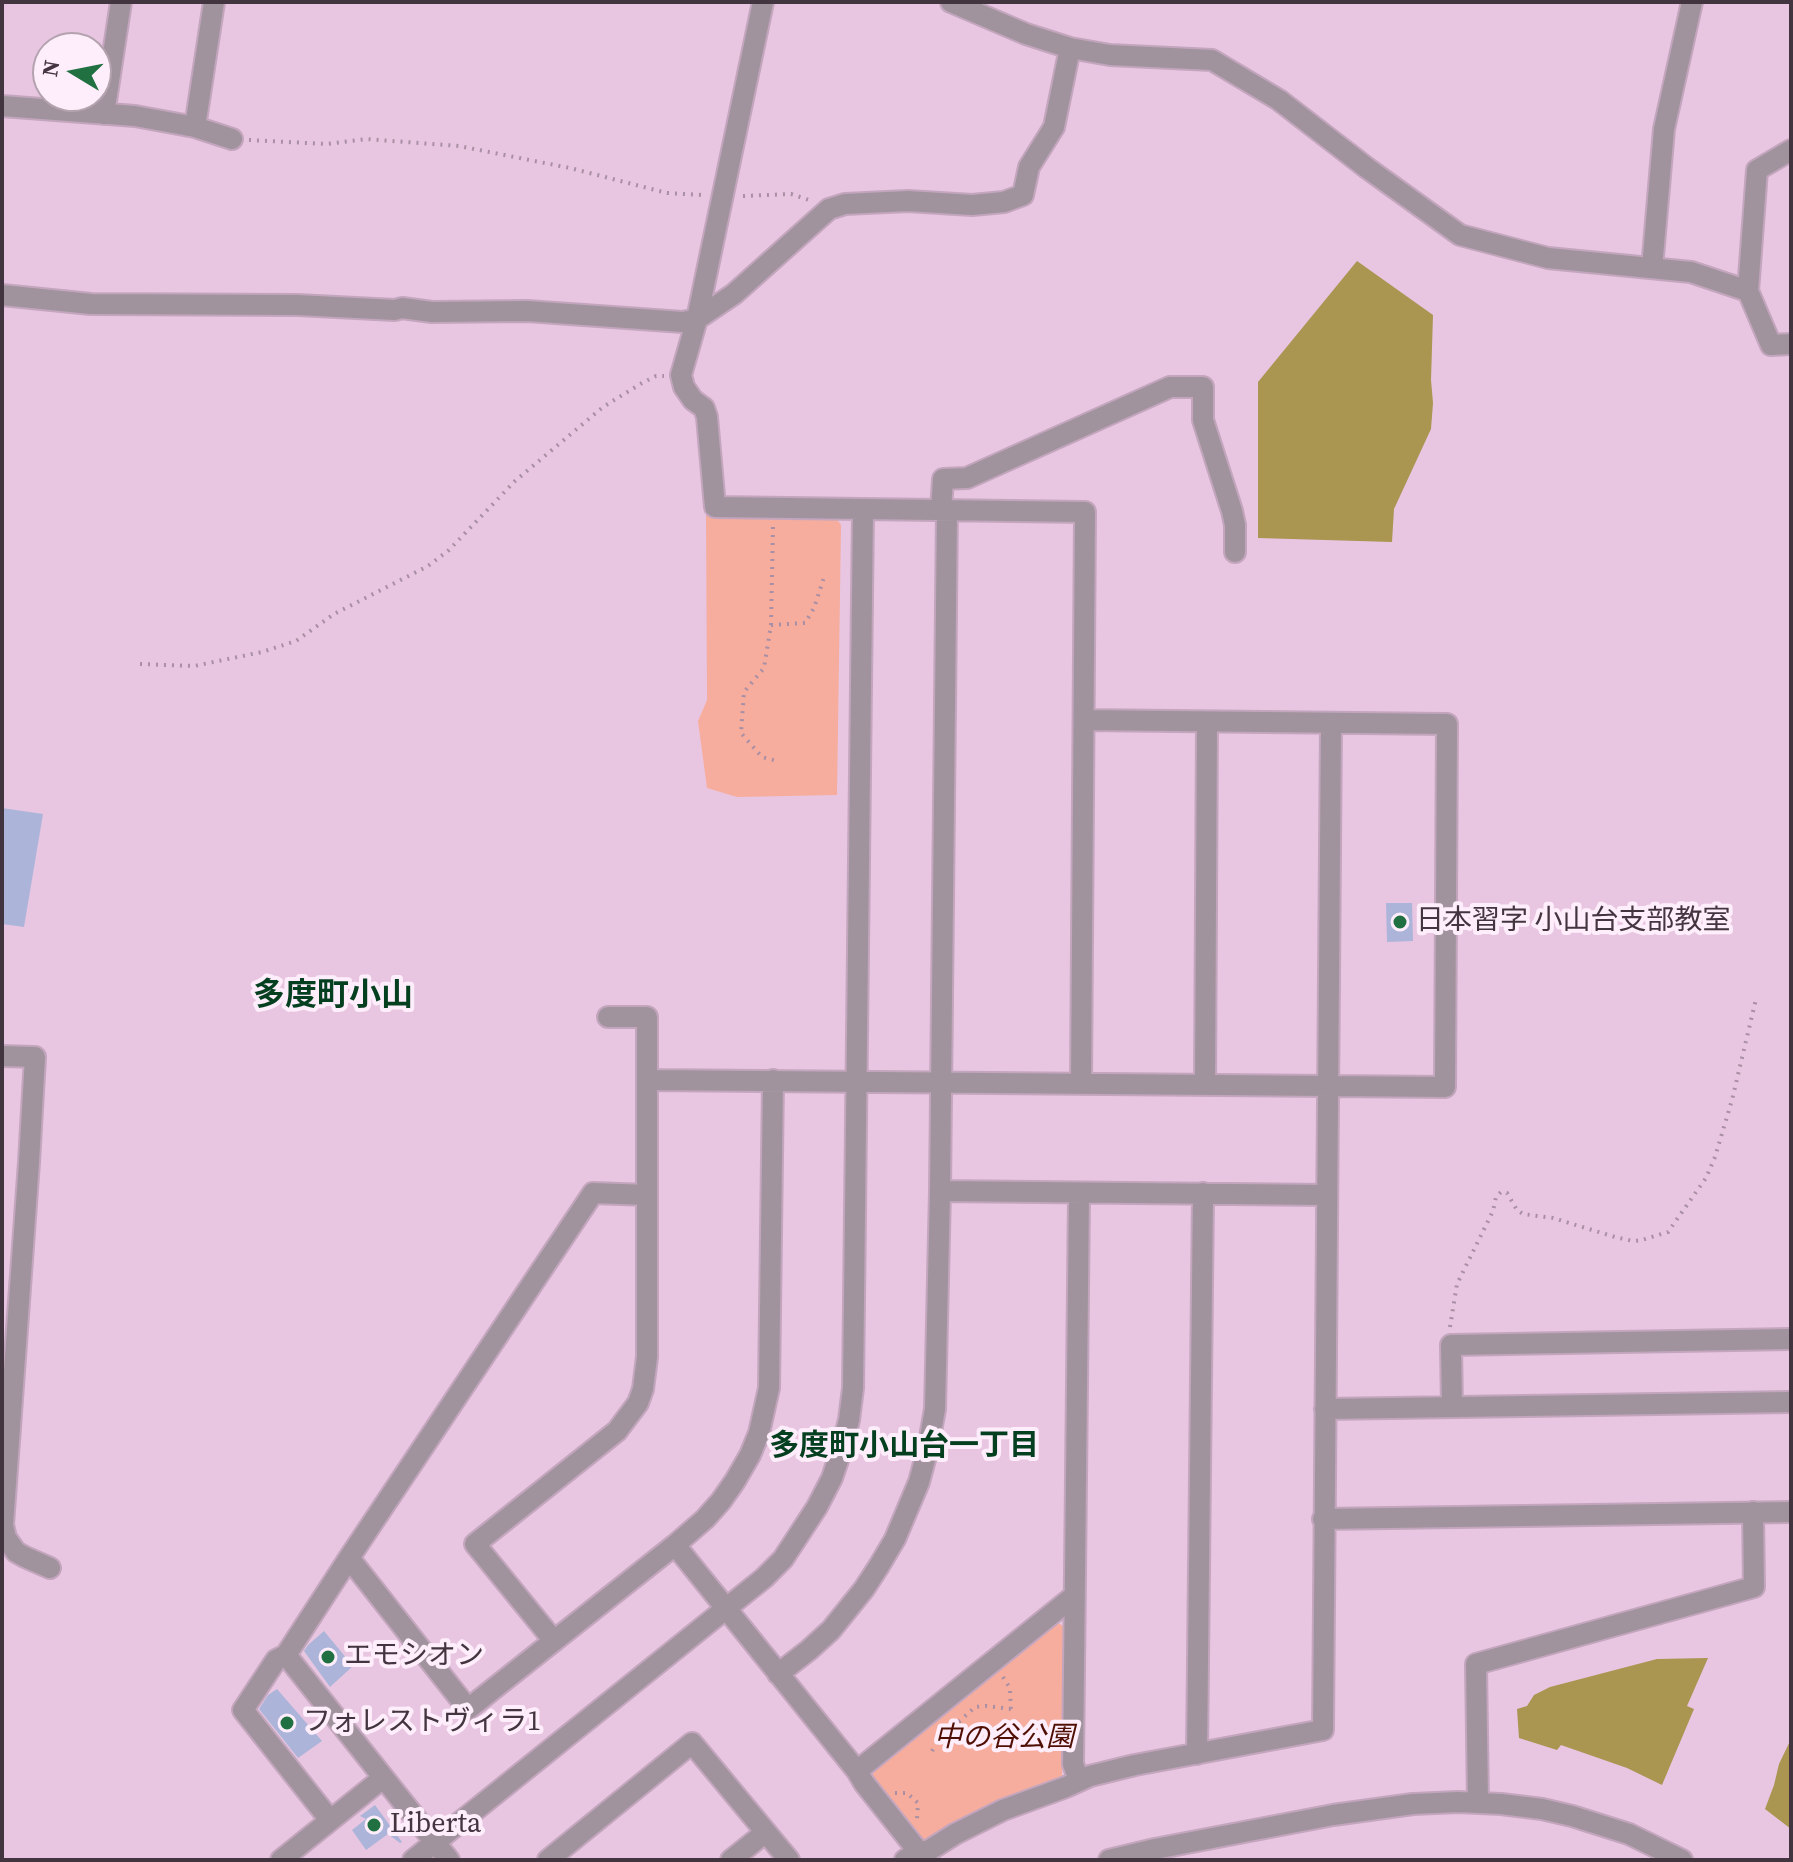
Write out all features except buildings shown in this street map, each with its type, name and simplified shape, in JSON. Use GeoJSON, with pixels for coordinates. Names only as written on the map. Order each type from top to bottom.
{"type":"FeatureCollection","features":[{"type":"Feature","properties":{"kind":"street"},"geometry":{"type":"LineString","coordinates":[[104,114],[121,2]]}},
{"type":"Feature","properties":{"kind":"street"},"geometry":{"type":"LineString","coordinates":[[195,127],[214,2]]}},
{"type":"Feature","properties":{"kind":"street"},"geometry":{"type":"LineString","coordinates":[[763,2],[697,319],[681,375],[684,387],[693,400],[704,408],[707,417],[715,507],[1085,512],[1081,1083]]}},
{"type":"Feature","properties":{"kind":"street"},"geometry":{"type":"LineString","coordinates":[[951,2],[1026,34],[1070,48],[1110,55],[1212,60],[1279,100],[1460,235],[1548,258],[1691,272],[1748,291]]}},
{"type":"Feature","properties":{"kind":"street"},"geometry":{"type":"LineString","coordinates":[[1652,268],[1664,129],[1692,2]]}},
{"type":"Feature","properties":{"kind":"street"},"geometry":{"type":"LineString","coordinates":[[2,295],[118,305],[297,305],[402,308],[432,312],[527,311],[683,322],[697,319],[734,294],[829,209],[845,204],[908,201],[972,205],[1004,202],[1023,195],[1029,167],[1054,127],[1070,48]]}},
{"type":"Feature","properties":{"kind":"street"},"geometry":{"type":"LineString","coordinates":[[2,106],[135,116],[195,127],[232,139]]}},
{"type":"Feature","properties":{"kind":"street"},"geometry":{"type":"LineString","coordinates":[[1791,150],[1757,170],[1748,291],[1771,345],[1791,344]]}},
{"type":"Feature","properties":{"kind":"street"},"geometry":{"type":"LineString","coordinates":[[778,1674],[831,1630],[864,1589],[895,1539],[919,1482],[936,1398],[940,1191],[943,479],[967,478],[1170,387],[1203,387],[1203,420],[1232,511],[1235,552]]}},
{"type":"Feature","properties":{"kind":"street"},"geometry":{"type":"LineString","coordinates":[[413,1860],[764,1578],[800,1536],[832,1478],[845,1436],[853,1388],[863,509]]}},
{"type":"Feature","properties":{"kind":"street"},"geometry":{"type":"LineString","coordinates":[[649,1080],[1445,1087],[1447,724],[1084,720]]}},
{"type":"Feature","properties":{"kind":"street"},"geometry":{"type":"LineString","coordinates":[[1205,1085],[1207,722]]}},
{"type":"Feature","properties":{"kind":"street"},"geometry":{"type":"LineString","coordinates":[[675,1545],[857,1771],[912,1855],[928,1851],[1003,1810],[1079,1780],[1135,1765],[1323,1730],[1331,724]]}},
{"type":"Feature","properties":{"kind":"street"},"geometry":{"type":"LineString","coordinates":[[554,1641],[475,1544],[617,1431],[638,1403],[646,1373],[647,1017],[608,1017]]}},
{"type":"Feature","properties":{"kind":"street"},"geometry":{"type":"LineString","coordinates":[[2,1056],[35,1057],[3,1525],[6,1538],[16,1552],[50,1568]]}},
{"type":"Feature","properties":{"kind":"street"},"geometry":{"type":"LineString","coordinates":[[349,1558],[468,1709],[675,1545],[721,1501],[755,1444],[765,1411],[770,1364],[773,1080]]}},
{"type":"Feature","properties":{"kind":"street"},"geometry":{"type":"LineString","coordinates":[[940,1191],[1327,1195]]}},
{"type":"Feature","properties":{"kind":"street"},"geometry":{"type":"LineString","coordinates":[[330,1820],[243,1710],[276,1660],[286,1655],[593,1193],[647,1195]]}},
{"type":"Feature","properties":{"kind":"street"},"geometry":{"type":"LineString","coordinates":[[1079,1193],[1073,1764],[1079,1780]]}},
{"type":"Feature","properties":{"kind":"street"},"geometry":{"type":"LineString","coordinates":[[1197,1754],[1203,1193]]}},
{"type":"Feature","properties":{"kind":"street"},"geometry":{"type":"LineString","coordinates":[[1452,1407],[1451,1345],[1791,1339]]}},
{"type":"Feature","properties":{"kind":"street"},"geometry":{"type":"LineString","coordinates":[[1325,1409],[1791,1402]]}},
{"type":"Feature","properties":{"kind":"street"},"geometry":{"type":"LineString","coordinates":[[1478,1803],[1476,1664],[1754,1587],[1753,1512]]}},
{"type":"Feature","properties":{"kind":"street"},"geometry":{"type":"LineString","coordinates":[[1323,1519],[1791,1512]]}},
{"type":"Feature","properties":{"kind":"street"},"geometry":{"type":"LineString","coordinates":[[857,1771],[1074,1596]]}},
{"type":"Feature","properties":{"kind":"street"},"geometry":{"type":"LineString","coordinates":[[286,1655],[449,1860]]}},
{"type":"Feature","properties":{"kind":"street"},"geometry":{"type":"LineString","coordinates":[[548,1860],[692,1743],[789,1860]]}},
{"type":"Feature","properties":{"kind":"street"},"geometry":{"type":"LineString","coordinates":[[281,1860],[383,1778]]}},
{"type":"Feature","properties":{"kind":"street"},"geometry":{"type":"LineString","coordinates":[[1109,1860],[1333,1815],[1413,1804],[1478,1803],[1542,1809],[1602,1825],[1629,1834],[1682,1860]]}},
{"type":"Feature","properties":{"kind":"street"},"geometry":{"type":"LineString","coordinates":[[731,1860],[766,1832]]}},
{"type":"Feature","properties":{"kind":"path"},"geometry":{"type":"LineString","coordinates":[[232,139],[326,144],[366,139],[459,146],[570,168],[667,193],[721,196],[791,194],[829,209]]}},
{"type":"Feature","properties":{"kind":"path"},"geometry":{"type":"LineString","coordinates":[[140,664],[194,666],[262,652],[296,641],[334,614],[428,566],[449,550],[515,481],[603,407],[656,376],[681,375]]}},
{"type":"Feature","properties":{"kind":"path"},"geometry":{"type":"LineString","coordinates":[[773,508],[771,625],[764,668],[744,692],[741,733],[762,757],[777,761]]}},
{"type":"Feature","properties":{"kind":"path"},"geometry":{"type":"LineString","coordinates":[[771,625],[805,623],[814,608],[825,574]]}},
{"type":"Feature","properties":{"kind":"path"},"geometry":{"type":"LineString","coordinates":[[1451,1345],[1451,1314],[1457,1284],[1501,1192],[1507,1193],[1523,1214],[1553,1218],[1615,1237],[1633,1241],[1668,1232],[1706,1178],[1715,1157],[1756,999]]}},
{"type":"Feature","properties":{"kind":"path"},"geometry":{"type":"LineString","coordinates":[[932,1751],[939,1740],[975,1707],[1011,1711],[1010,1688],[999,1670]]}},
{"type":"Feature","properties":{"kind":"green space"},"geometry":{"type":"Polygon","coordinates":[[[706,515],[836,518],[841,525],[837,795],[737,797],[707,788],[698,721],[707,700],[706,515]]]}},
{"type":"Feature","properties":{"kind":"green space","name":"中の谷公園"},"geometry":{"type":"Polygon","coordinates":[[[1058,1623],[1065,1627],[1062,1780],[924,1842],[914,1840],[872,1778],[875,1768],[1058,1623]]]}},
{"type":"Feature","properties":{"kind":"shaded area"},"geometry":{"type":"Polygon","coordinates":[[[1357,261],[1433,315],[1431,429],[1394,509],[1392,542],[1258,538],[1258,382],[1357,261]]]}},
{"type":"Feature","properties":{"kind":"shaded area"},"geometry":{"type":"Polygon","coordinates":[[[1708,1658],[1687,1706],[1694,1709],[1662,1785],[1627,1768],[1561,1745],[1557,1750],[1519,1738],[1517,1709],[1527,1706],[1534,1695],[1550,1687],[1657,1659],[1708,1658]]]}},
{"type":"Feature","properties":{"kind":"shaded area"},"geometry":{"type":"Polygon","coordinates":[[[1791,1739],[1791,1829],[1765,1809],[1779,1764],[1791,1739]]]}},
{"type":"Feature","properties":{"kind":"place","name":"日本習字 小山台支部教室"},"geometry":{"type":"Point","coordinates":[1400,922]}},
{"type":"Feature","properties":{"kind":"place","name":"エモシオン"},"geometry":{"type":"Point","coordinates":[328,1657]}},
{"type":"Feature","properties":{"kind":"place","name":"フォレストヴィラ1"},"geometry":{"type":"Point","coordinates":[287,1723]}},
{"type":"Feature","properties":{"kind":"place","name":"Liberta"},"geometry":{"type":"Point","coordinates":[374,1825]}},
{"type":"Feature","properties":{"kind":"district","name":"多度町小山"},"geometry":{"type":"Point","coordinates":[333,997]}},
{"type":"Feature","properties":{"kind":"district","name":"多度町小山台一丁目"},"geometry":{"type":"Point","coordinates":[904,1447]}}]}
